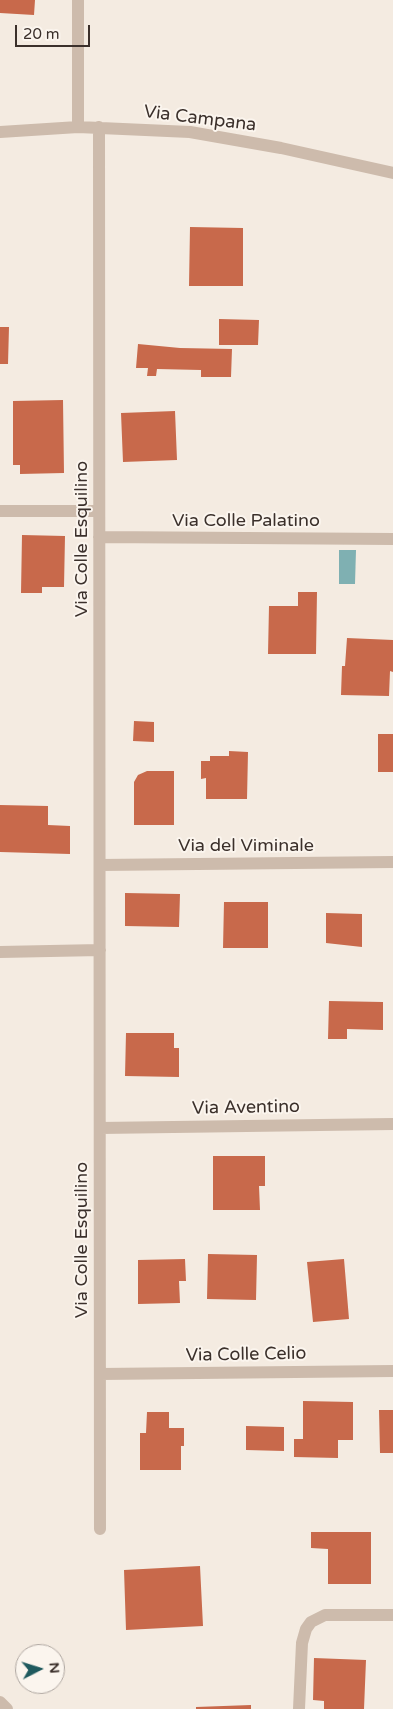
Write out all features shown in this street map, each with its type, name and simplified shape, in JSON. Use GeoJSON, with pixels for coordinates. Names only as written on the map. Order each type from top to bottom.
{"type":"FeatureCollection","features":[{"type":"Feature","properties":{"kind":"street"},"geometry":{"type":"LineString","coordinates":[[78,0],[78,127]]}},
{"type":"Feature","properties":{"kind":"street","name":"Via Campana"},"geometry":{"type":"LineString","coordinates":[[0,132],[99,127],[218,135],[393,173]]}},
{"type":"Feature","properties":{"kind":"street","name":"Via Colle Esquilino"},"geometry":{"type":"LineString","coordinates":[[99,127],[100,1529]]}},
{"type":"Feature","properties":{"kind":"street"},"geometry":{"type":"LineString","coordinates":[[0,511],[100,511]]}},
{"type":"Feature","properties":{"kind":"street","name":"Via Colle Palatino"},"geometry":{"type":"LineString","coordinates":[[99,538],[393,539]]}},
{"type":"Feature","properties":{"kind":"street","name":"Via del Viminale"},"geometry":{"type":"LineString","coordinates":[[100,865],[393,862]]}},
{"type":"Feature","properties":{"kind":"street"},"geometry":{"type":"LineString","coordinates":[[0,952],[100,950]]}},
{"type":"Feature","properties":{"kind":"street","name":"Via Aventino"},"geometry":{"type":"LineString","coordinates":[[100,1128],[393,1124]]}},
{"type":"Feature","properties":{"kind":"street","name":"Via Colle Celio"},"geometry":{"type":"LineString","coordinates":[[100,1374],[393,1371]]}},
{"type":"Feature","properties":{"kind":"street"},"geometry":{"type":"LineString","coordinates":[[299,1709],[302,1643],[310,1622],[325,1615],[393,1615]]}},
{"type":"Feature","properties":{"kind":"street"},"geometry":{"type":"LineString","coordinates":[[0,1702],[7,1709]]}},
{"type":"Feature","properties":{"kind":"water"},"geometry":{"type":"Polygon","coordinates":[[[339,550],[356,550],[355,584],[339,584],[339,550]]]}},
{"type":"Feature","properties":{"kind":"building"},"geometry":{"type":"Polygon","coordinates":[[[0,0],[35,0],[34,15],[0,13],[0,0]]]}},
{"type":"Feature","properties":{"kind":"building"},"geometry":{"type":"Polygon","coordinates":[[[190,227],[243,228],[243,286],[189,286],[190,227]]]}},
{"type":"Feature","properties":{"kind":"building"},"geometry":{"type":"Polygon","coordinates":[[[219,319],[259,320],[258,345],[219,345],[219,319]]]}},
{"type":"Feature","properties":{"kind":"building"},"geometry":{"type":"Polygon","coordinates":[[[0,327],[9,327],[8,364],[0,364],[0,327]]]}},
{"type":"Feature","properties":{"kind":"building"},"geometry":{"type":"Polygon","coordinates":[[[138,344],[180,348],[232,349],[231,377],[201,377],[201,370],[157,369],[156,376],[147,376],[148,368],[136,368],[138,344]]]}},
{"type":"Feature","properties":{"kind":"building"},"geometry":{"type":"Polygon","coordinates":[[[63,400],[64,473],[20,474],[20,465],[13,465],[13,401],[63,400]]]}},
{"type":"Feature","properties":{"kind":"building"},"geometry":{"type":"Polygon","coordinates":[[[175,411],[177,460],[123,462],[121,413],[175,411]]]}},
{"type":"Feature","properties":{"kind":"building"},"geometry":{"type":"Polygon","coordinates":[[[22,535],[65,536],[64,587],[42,587],[42,593],[21,593],[22,535]]]}},
{"type":"Feature","properties":{"kind":"building"},"geometry":{"type":"Polygon","coordinates":[[[298,592],[317,592],[316,654],[268,654],[269,606],[298,606],[298,592]]]}},
{"type":"Feature","properties":{"kind":"building"},"geometry":{"type":"Polygon","coordinates":[[[347,638],[393,640],[393,672],[390,671],[389,696],[341,695],[342,666],[345,666],[347,638]]]}},
{"type":"Feature","properties":{"kind":"building"},"geometry":{"type":"Polygon","coordinates":[[[134,721],[154,722],[154,742],[133,741],[134,721]]]}},
{"type":"Feature","properties":{"kind":"building"},"geometry":{"type":"Polygon","coordinates":[[[378,734],[393,734],[393,772],[378,772],[378,734]]]}},
{"type":"Feature","properties":{"kind":"building"},"geometry":{"type":"Polygon","coordinates":[[[229,751],[248,752],[247,799],[206,799],[206,778],[201,779],[201,761],[210,761],[210,756],[229,756],[229,751]]]}},
{"type":"Feature","properties":{"kind":"building"},"geometry":{"type":"Polygon","coordinates":[[[147,771],[174,771],[174,825],[134,825],[134,782],[138,775],[147,771]]]}},
{"type":"Feature","properties":{"kind":"building"},"geometry":{"type":"Polygon","coordinates":[[[0,805],[48,806],[48,825],[70,826],[70,854],[0,852],[0,805]]]}},
{"type":"Feature","properties":{"kind":"building"},"geometry":{"type":"Polygon","coordinates":[[[125,893],[180,894],[179,927],[125,926],[125,893]]]}},
{"type":"Feature","properties":{"kind":"building"},"geometry":{"type":"Polygon","coordinates":[[[224,902],[268,902],[268,948],[223,948],[224,902]]]}},
{"type":"Feature","properties":{"kind":"building"},"geometry":{"type":"Polygon","coordinates":[[[326,913],[362,914],[362,947],[326,943],[326,913]]]}},
{"type":"Feature","properties":{"kind":"building"},"geometry":{"type":"Polygon","coordinates":[[[329,1001],[383,1002],[383,1030],[347,1029],[347,1039],[328,1039],[329,1001]]]}},
{"type":"Feature","properties":{"kind":"building"},"geometry":{"type":"Polygon","coordinates":[[[126,1033],[174,1033],[174,1048],[179,1048],[179,1077],[125,1076],[126,1033]]]}},
{"type":"Feature","properties":{"kind":"building"},"geometry":{"type":"Polygon","coordinates":[[[213,1156],[265,1156],[265,1186],[259,1186],[260,1210],[213,1210],[213,1156]]]}},
{"type":"Feature","properties":{"kind":"building"},"geometry":{"type":"Polygon","coordinates":[[[208,1254],[257,1255],[256,1300],[207,1299],[208,1254]]]}},
{"type":"Feature","properties":{"kind":"building"},"geometry":{"type":"Polygon","coordinates":[[[185,1259],[186,1281],[179,1281],[180,1303],[138,1304],[138,1260],[185,1259]]]}},
{"type":"Feature","properties":{"kind":"building"},"geometry":{"type":"Polygon","coordinates":[[[344,1259],[349,1319],[313,1322],[307,1262],[344,1259]]]}},
{"type":"Feature","properties":{"kind":"building"},"geometry":{"type":"Polygon","coordinates":[[[303,1401],[353,1402],[353,1440],[338,1440],[338,1458],[294,1457],[294,1439],[303,1439],[303,1401]]]}},
{"type":"Feature","properties":{"kind":"building"},"geometry":{"type":"Polygon","coordinates":[[[379,1410],[393,1410],[393,1453],[380,1453],[379,1410]]]}},
{"type":"Feature","properties":{"kind":"building"},"geometry":{"type":"Polygon","coordinates":[[[147,1412],[169,1412],[169,1428],[184,1428],[184,1446],[181,1446],[181,1470],[140,1470],[140,1433],[146,1433],[147,1412]]]}},
{"type":"Feature","properties":{"kind":"building"},"geometry":{"type":"Polygon","coordinates":[[[246,1426],[284,1427],[284,1451],[246,1450],[246,1426]]]}},
{"type":"Feature","properties":{"kind":"building"},"geometry":{"type":"Polygon","coordinates":[[[311,1532],[371,1532],[371,1584],[328,1584],[328,1549],[311,1548],[311,1532]]]}},
{"type":"Feature","properties":{"kind":"building"},"geometry":{"type":"Polygon","coordinates":[[[200,1566],[203,1626],[126,1630],[124,1570],[200,1566]]]}},
{"type":"Feature","properties":{"kind":"building"},"geometry":{"type":"Polygon","coordinates":[[[314,1658],[366,1660],[364,1709],[324,1709],[324,1701],[313,1700],[314,1658]]]}},
{"type":"Feature","properties":{"kind":"building"},"geometry":{"type":"Polygon","coordinates":[[[251,1705],[251,1709],[196,1709],[196,1707],[251,1705]]]}}]}
